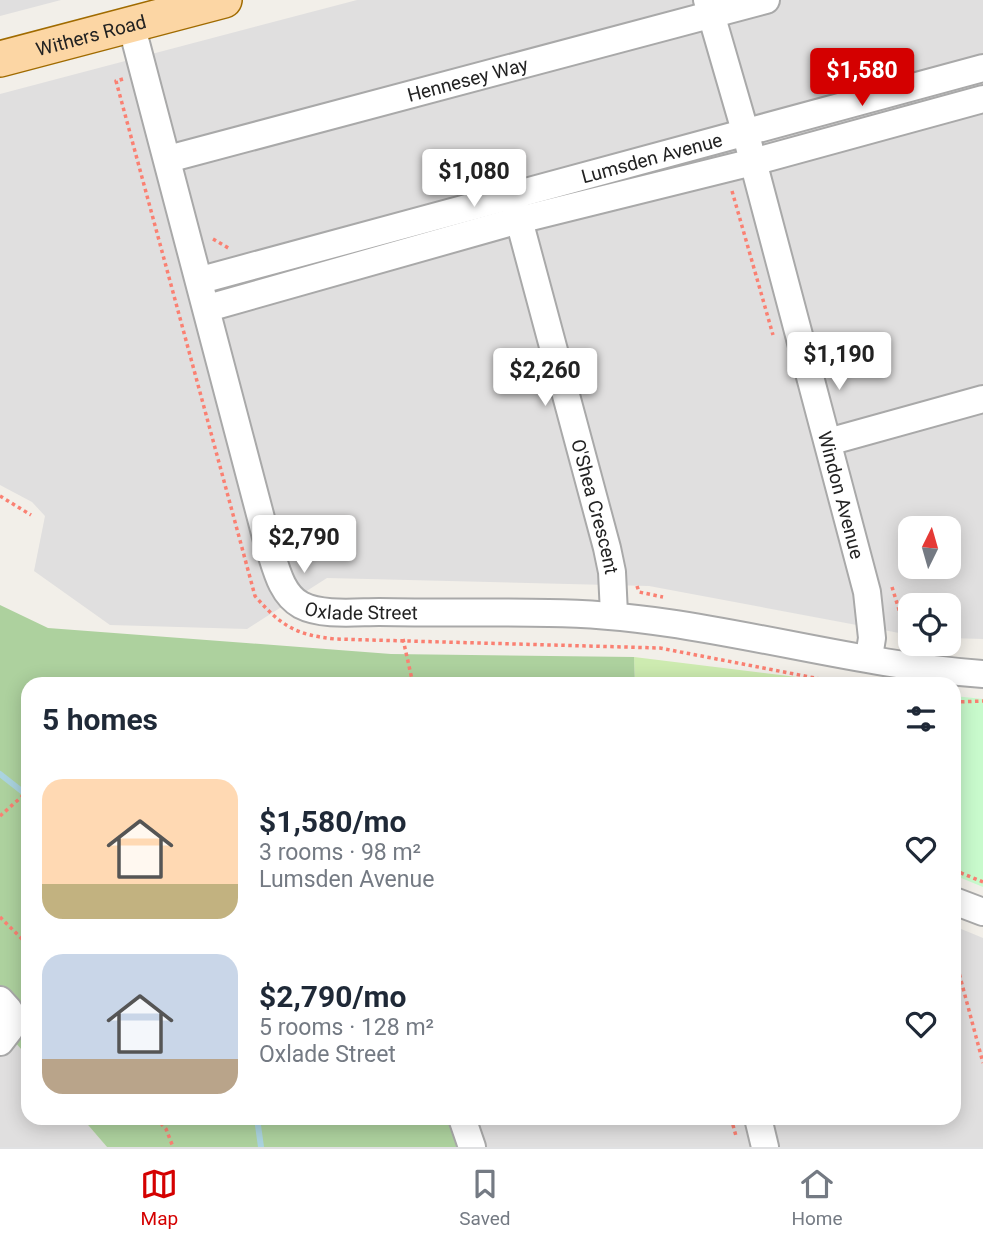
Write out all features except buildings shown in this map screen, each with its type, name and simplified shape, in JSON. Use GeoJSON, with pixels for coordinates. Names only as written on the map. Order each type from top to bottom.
{"type":"FeatureCollection","features":[{"type":"Feature","properties":{"kind":"main road","name":"Withers Road"},"geometry":{"type":"LineString","coordinates":[[0,59],[224,0]]}},
{"type":"Feature","properties":{"kind":"street","name":"Hennesey Way"},"geometry":{"type":"LineString","coordinates":[[168,159],[709,8],[766,0]]}},
{"type":"Feature","properties":{"kind":"street","name":"Windon Avenue"},"geometry":{"type":"LineString","coordinates":[[709,8],[745,131],[869,605],[872,638],[869,657]]}},
{"type":"Feature","properties":{"kind":"street","name":"Oxlade Street"},"geometry":{"type":"LineString","coordinates":[[131,24],[268,541],[286,592],[300,604],[314,609],[352,612],[614,614],[983,674]]}},
{"type":"Feature","properties":{"kind":"street","name":"Lumsden Avenue"},"geometry":{"type":"LineString","coordinates":[[208,308],[516,209],[745,131],[983,68]]}},
{"type":"Feature","properties":{"kind":"street","name":"Lumsden Avenue"},"geometry":{"type":"LineString","coordinates":[[201,280],[516,209],[753,162],[983,99]]}},
{"type":"Feature","properties":{"kind":"street","name":"O'Shea Crescent"},"geometry":{"type":"LineString","coordinates":[[516,209],[607,548],[612,572],[614,614]]}},
{"type":"Feature","properties":{"kind":"street"},"geometry":{"type":"LineString","coordinates":[[828,442],[983,400]]}},
{"type":"Feature","properties":{"kind":"street"},"geometry":{"type":"LineString","coordinates":[[961,904],[983,912]]}},
{"type":"Feature","properties":{"kind":"street"},"geometry":{"type":"LineString","coordinates":[[0,1000],[9,1010],[10,1029],[0,1042]]}},
{"type":"Feature","properties":{"kind":"street"},"geometry":{"type":"LineString","coordinates":[[464,1125],[472,1147]]}},
{"type":"Feature","properties":{"kind":"street"},"geometry":{"type":"LineString","coordinates":[[760,1125],[765,1147]]}},
{"type":"Feature","properties":{"kind":"path"},"geometry":{"type":"LineString","coordinates":[[144,74],[116,81],[255,596],[276,620],[305,636],[660,648],[810,677]]}},
{"type":"Feature","properties":{"kind":"path"},"geometry":{"type":"LineString","coordinates":[[730,181],[776,348]]}},
{"type":"Feature","properties":{"kind":"path"},"geometry":{"type":"LineString","coordinates":[[221,244],[234,251]]}},
{"type":"Feature","properties":{"kind":"path"},"geometry":{"type":"LineString","coordinates":[[0,496],[31,515]]}},
{"type":"Feature","properties":{"kind":"path"},"geometry":{"type":"LineString","coordinates":[[635,579],[639,592],[666,597]]}},
{"type":"Feature","properties":{"kind":"path"},"geometry":{"type":"LineString","coordinates":[[403,640],[411,677]]}},
{"type":"Feature","properties":{"kind":"path"},"geometry":{"type":"LineString","coordinates":[[961,702],[983,701]]}},
{"type":"Feature","properties":{"kind":"path"},"geometry":{"type":"LineString","coordinates":[[0,816],[21,797]]}},
{"type":"Feature","properties":{"kind":"path"},"geometry":{"type":"LineString","coordinates":[[961,873],[983,882]]}},
{"type":"Feature","properties":{"kind":"path"},"geometry":{"type":"LineString","coordinates":[[0,917],[21,939]]}},
{"type":"Feature","properties":{"kind":"path"},"geometry":{"type":"LineString","coordinates":[[961,980],[983,1063]]}},
{"type":"Feature","properties":{"kind":"path"},"geometry":{"type":"LineString","coordinates":[[162,1125],[173,1147]]}},
{"type":"Feature","properties":{"kind":"path"},"geometry":{"type":"LineString","coordinates":[[733,1125],[739,1147]]}},
{"type":"Feature","properties":{"kind":"shaded area"},"geometry":{"type":"Polygon","coordinates":[[[0,0],[61,0],[0,16],[0,0]]]}},
{"type":"Feature","properties":{"kind":"shaded area"},"geometry":{"type":"Polygon","coordinates":[[[357,0],[983,0],[983,639],[961,638],[961,593],[898,593],[898,633],[649,586],[327,578],[247,629],[110,625],[34,571],[45,516],[32,502],[0,485],[0,94],[357,0]]]}},
{"type":"Feature","properties":{"kind":"shaded area"},"geometry":{"type":"Polygon","coordinates":[[[961,929],[983,938],[983,1147],[458,1147],[450,1125],[961,1125],[961,929]]]}},
{"type":"Feature","properties":{"kind":"shaded area"},"geometry":{"type":"Polygon","coordinates":[[[0,1025],[21,1049],[21,1125],[88,1125],[107,1147],[0,1147],[0,1025]]]}},
{"type":"Feature","properties":{"kind":"green space"},"geometry":{"type":"Polygon","coordinates":[[[0,605],[48,628],[391,654],[634,657],[635,677],[21,677],[21,1049],[0,1025],[0,605]]]}},
{"type":"Feature","properties":{"kind":"green space"},"geometry":{"type":"Polygon","coordinates":[[[634,657],[797,677],[635,677],[634,657]]]}},
{"type":"Feature","properties":{"kind":"green space"},"geometry":{"type":"Polygon","coordinates":[[[961,697],[983,699],[983,887],[961,878],[961,697]]]}},
{"type":"Feature","properties":{"kind":"green space"},"geometry":{"type":"Polygon","coordinates":[[[88,1125],[450,1125],[458,1147],[107,1147],[88,1125]]]}},
{"type":"Feature","properties":{"kind":"waterway"},"geometry":{"type":"LineString","coordinates":[[0,774],[21,790]]}},
{"type":"Feature","properties":{"kind":"waterway"},"geometry":{"type":"LineString","coordinates":[[258,1125],[261,1147]]}}]}
